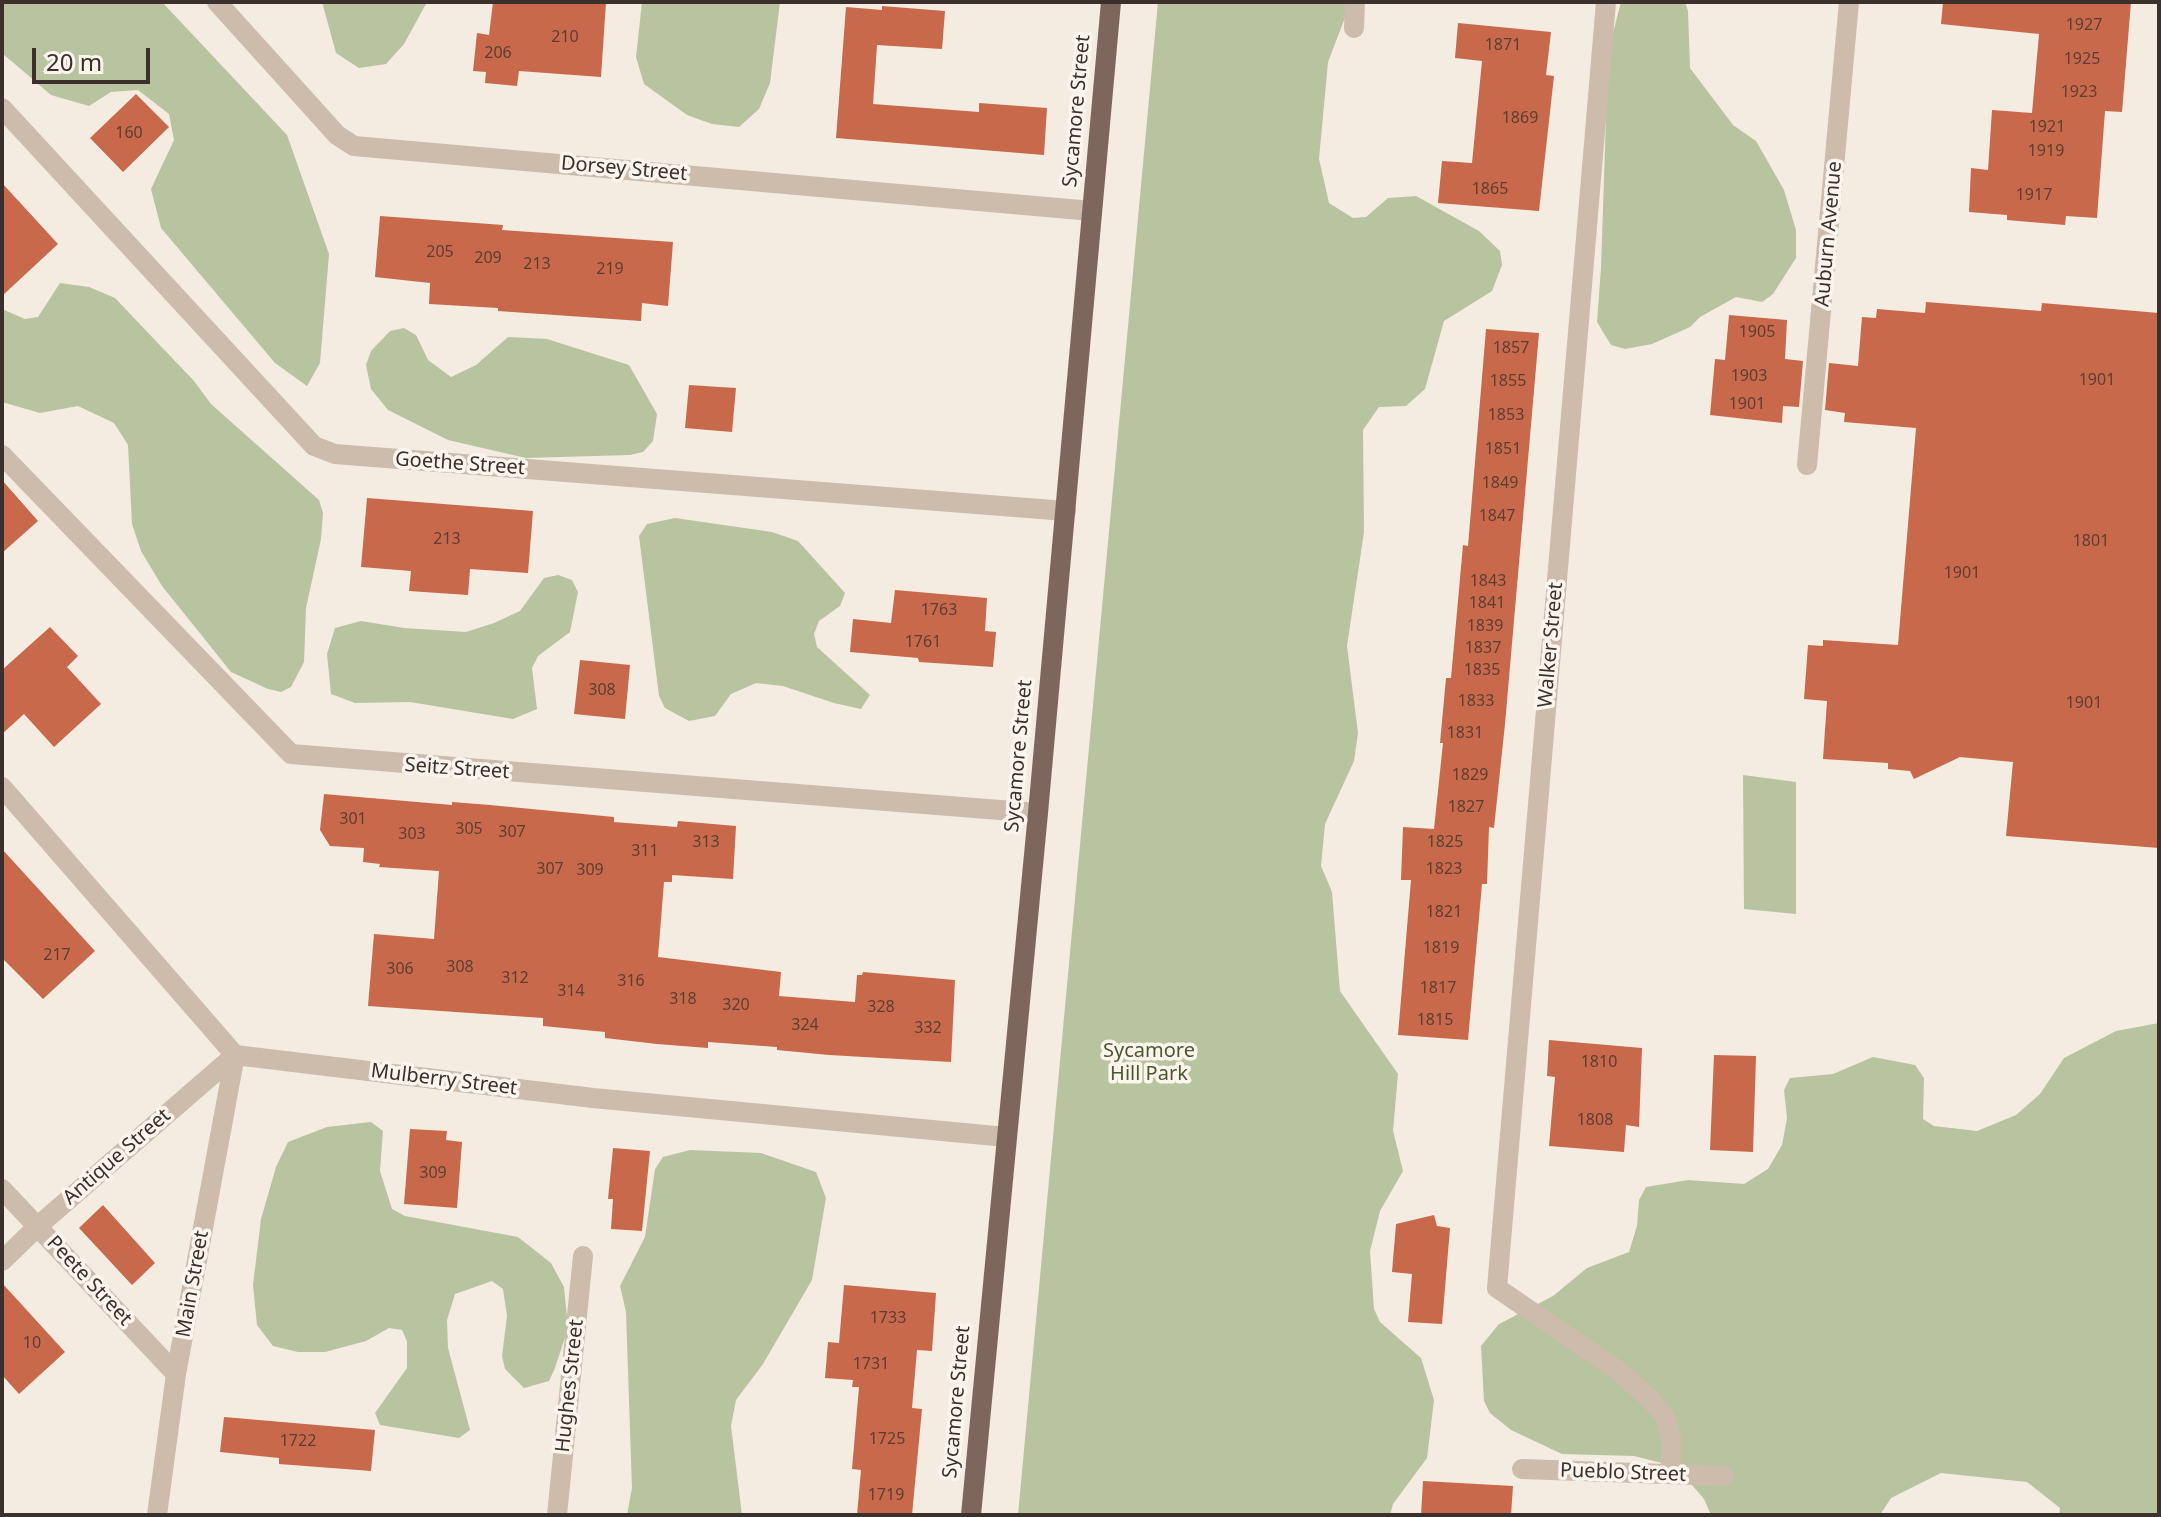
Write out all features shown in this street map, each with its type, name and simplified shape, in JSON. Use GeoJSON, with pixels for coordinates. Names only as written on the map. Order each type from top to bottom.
{"type":"FeatureCollection","features":[{"type":"Feature","properties":{"kind":"main road","name":"Sycamore Street"},"geometry":{"type":"LineString","coordinates":[[971,1515],[1111,2]]}},
{"type":"Feature","properties":{"kind":"street","name":"Dorsey Street"},"geometry":{"type":"LineString","coordinates":[[217,2],[337,135],[354,146],[1092,211]]}},
{"type":"Feature","properties":{"kind":"street"},"geometry":{"type":"LineString","coordinates":[[1354,28],[1355,2]]}},
{"type":"Feature","properties":{"kind":"street","name":"Walker Street"},"geometry":{"type":"LineString","coordinates":[[1606,2],[1497,1288],[1620,1372],[1649,1398],[1664,1415],[1671,1435],[1671,1474]]}},
{"type":"Feature","properties":{"kind":"street","name":"Auburn Avenue"},"geometry":{"type":"LineString","coordinates":[[1807,465],[1849,2]]}},
{"type":"Feature","properties":{"kind":"street","name":"Goethe Street"},"geometry":{"type":"LineString","coordinates":[[2,108],[314,446],[324,450],[350,456],[1066,511]]}},
{"type":"Feature","properties":{"kind":"street","name":"Seitz Street"},"geometry":{"type":"LineString","coordinates":[[2,455],[291,754],[1038,813]]}},
{"type":"Feature","properties":{"kind":"street"},"geometry":{"type":"LineString","coordinates":[[2,787],[235,1055]]}},
{"type":"Feature","properties":{"kind":"street","name":"Mulberry Street"},"geometry":{"type":"LineString","coordinates":[[235,1055],[593,1098],[1006,1137]]}},
{"type":"Feature","properties":{"kind":"street","name":"Antique Street"},"geometry":{"type":"LineString","coordinates":[[2,1261],[235,1055]]}},
{"type":"Feature","properties":{"kind":"street","name":"Main Street"},"geometry":{"type":"LineString","coordinates":[[157,1515],[176,1374],[235,1055]]}},
{"type":"Feature","properties":{"kind":"street","name":"Peete Street"},"geometry":{"type":"LineString","coordinates":[[2,1189],[176,1374]]}},
{"type":"Feature","properties":{"kind":"street","name":"Hughes Street"},"geometry":{"type":"LineString","coordinates":[[557,1515],[583,1256]]}},
{"type":"Feature","properties":{"kind":"street","name":"Pueblo Street"},"geometry":{"type":"LineString","coordinates":[[1522,1469],[1724,1476]]}},
{"type":"Feature","properties":{"kind":"green space"},"geometry":{"type":"Polygon","coordinates":[[[2,2],[162,2],[287,135],[329,254],[320,363],[307,386],[275,363],[161,228],[151,189],[174,140],[169,114],[138,90],[111,92],[89,106],[51,95],[2,53],[2,2]]]}},
{"type":"Feature","properties":{"kind":"green space"},"geometry":{"type":"Polygon","coordinates":[[[322,2],[427,2],[404,44],[386,64],[359,68],[336,53],[322,2]]]}},
{"type":"Feature","properties":{"kind":"green space"},"geometry":{"type":"Polygon","coordinates":[[[642,2],[780,2],[770,83],[759,109],[739,127],[712,124],[687,115],[644,84],[636,57],[642,2]]]}},
{"type":"Feature","properties":{"kind":"green space","name":"Sycamore Hill Park"},"geometry":{"type":"Polygon","coordinates":[[[1158,2],[1351,2],[1328,62],[1319,159],[1329,203],[1353,218],[1366,217],[1388,198],[1416,196],[1479,231],[1500,251],[1502,265],[1492,291],[1444,321],[1425,389],[1406,406],[1379,407],[1363,430],[1364,532],[1347,646],[1358,733],[1354,761],[1325,824],[1321,866],[1332,892],[1340,991],[1398,1074],[1393,1131],[1403,1171],[1380,1211],[1370,1251],[1374,1309],[1380,1322],[1421,1358],[1434,1400],[1427,1458],[1393,1504],[1390,1515],[1018,1515],[1158,2]]]}},
{"type":"Feature","properties":{"kind":"green space"},"geometry":{"type":"Polygon","coordinates":[[[1621,2],[1685,2],[1690,68],[1733,125],[1756,141],[1784,190],[1796,230],[1796,258],[1773,294],[1762,302],[1736,297],[1700,317],[1690,327],[1652,344],[1625,349],[1611,345],[1597,322],[1607,88],[1613,33],[1621,2]]]}},
{"type":"Feature","properties":{"kind":"green space"},"geometry":{"type":"Polygon","coordinates":[[[60,283],[89,287],[115,298],[194,381],[211,404],[319,500],[323,513],[321,539],[306,608],[304,662],[291,687],[281,692],[268,689],[231,672],[162,586],[141,551],[132,524],[128,445],[114,423],[78,406],[40,413],[2,402],[2,309],[25,319],[38,317],[60,283]]]}},
{"type":"Feature","properties":{"kind":"green space"},"geometry":{"type":"Polygon","coordinates":[[[404,328],[416,335],[428,360],[451,377],[476,365],[508,337],[547,339],[629,365],[657,414],[653,441],[643,452],[630,455],[526,458],[448,440],[388,410],[371,389],[366,365],[371,351],[390,331],[404,328]]]}},
{"type":"Feature","properties":{"kind":"green space"},"geometry":{"type":"Polygon","coordinates":[[[675,518],[772,532],[798,541],[845,593],[840,606],[819,621],[814,634],[817,647],[870,695],[861,709],[783,686],[756,683],[731,694],[715,716],[689,721],[665,708],[659,696],[639,536],[647,524],[675,518]]]}},
{"type":"Feature","properties":{"kind":"green space"},"geometry":{"type":"Polygon","coordinates":[[[558,575],[572,580],[578,592],[570,632],[538,656],[532,668],[537,709],[513,719],[410,702],[355,703],[331,694],[327,654],[335,628],[361,621],[404,628],[466,632],[520,611],[544,578],[558,575]]]}},
{"type":"Feature","properties":{"kind":"green space"},"geometry":{"type":"Polygon","coordinates":[[[1743,775],[1796,782],[1796,914],[1744,909],[1743,775]]]}},
{"type":"Feature","properties":{"kind":"green space"},"geometry":{"type":"Polygon","coordinates":[[[2159,1023],[2159,1515],[2059,1515],[2060,1508],[2027,1482],[1941,1473],[1891,1498],[1880,1515],[1711,1515],[1704,1499],[1686,1478],[1662,1463],[1634,1456],[1562,1454],[1511,1430],[1490,1413],[1484,1401],[1481,1346],[1499,1324],[1553,1296],[1587,1268],[1629,1252],[1637,1226],[1639,1200],[1646,1187],[1688,1180],[1744,1184],[1768,1169],[1782,1145],[1787,1118],[1784,1090],[1790,1078],[1833,1074],[1873,1057],[1915,1065],[1924,1078],[1923,1119],[1934,1126],[1977,1131],[2016,1115],[2040,1094],[2064,1058],[2116,1031],[2159,1023]]]}},
{"type":"Feature","properties":{"kind":"green space"},"geometry":{"type":"Polygon","coordinates":[[[371,1122],[383,1131],[380,1171],[392,1209],[405,1216],[518,1237],[551,1263],[564,1287],[568,1328],[555,1368],[549,1381],[524,1388],[505,1369],[502,1356],[507,1316],[503,1289],[492,1281],[455,1294],[447,1320],[448,1348],[470,1430],[459,1438],[380,1425],[375,1413],[407,1368],[407,1341],[402,1330],[389,1328],[366,1341],[325,1352],[298,1352],[273,1346],[257,1325],[253,1285],[261,1219],[276,1167],[288,1142],[327,1127],[371,1122]]]}},
{"type":"Feature","properties":{"kind":"green space"},"geometry":{"type":"Polygon","coordinates":[[[690,1150],[761,1153],[816,1172],[826,1198],[812,1280],[763,1364],[736,1400],[731,1426],[742,1515],[627,1515],[632,1488],[626,1312],[620,1286],[645,1237],[655,1169],[663,1157],[690,1150]]]}},
{"type":"Feature","properties":{"kind":"building"},"geometry":{"type":"Polygon","coordinates":[[[493,2],[606,2],[601,77],[519,71],[517,86],[485,83],[486,72],[473,71],[477,33],[489,35],[493,2]]]}},
{"type":"Feature","properties":{"kind":"building"},"geometry":{"type":"Polygon","coordinates":[[[1943,2],[2131,2],[2122,112],[2105,111],[2097,218],[2066,216],[2065,225],[2007,220],[2007,215],[1969,212],[1971,168],[1988,170],[1992,110],[2032,113],[2039,34],[1941,24],[1943,2]]]}},
{"type":"Feature","properties":{"kind":"building"},"geometry":{"type":"Polygon","coordinates":[[[882,6],[945,11],[942,49],[877,45],[873,104],[979,112],[979,103],[1047,108],[1044,155],[836,138],[846,7],[882,10],[882,6]]]}},
{"type":"Feature","properties":{"kind":"building"},"geometry":{"type":"Polygon","coordinates":[[[1458,23],[1551,32],[1546,75],[1554,76],[1539,211],[1438,203],[1442,161],[1472,163],[1482,61],[1455,58],[1458,23]]]}},
{"type":"Feature","properties":{"kind":"building"},"geometry":{"type":"Polygon","coordinates":[[[136,94],[169,127],[123,172],[90,138],[136,94]]]}},
{"type":"Feature","properties":{"kind":"building"},"geometry":{"type":"Polygon","coordinates":[[[2,183],[58,244],[2,296],[2,183]]]}},
{"type":"Feature","properties":{"kind":"building"},"geometry":{"type":"Polygon","coordinates":[[[380,216],[503,225],[502,230],[673,242],[668,306],[642,303],[641,321],[429,304],[430,283],[375,277],[380,216]]]}},
{"type":"Feature","properties":{"kind":"building"},"geometry":{"type":"Polygon","coordinates":[[[1926,302],[2041,311],[2042,303],[2159,313],[2159,848],[2006,836],[2013,762],[1960,757],[1914,779],[1910,771],[1888,769],[1888,763],[1823,759],[1827,701],[1804,699],[1808,645],[1823,646],[1823,640],[1898,645],[1916,428],[1844,422],[1845,413],[1825,410],[1829,363],[1858,366],[1862,317],[1876,318],[1877,309],[1925,313],[1926,302]]]}},
{"type":"Feature","properties":{"kind":"building"},"geometry":{"type":"Polygon","coordinates":[[[1729,315],[1787,320],[1785,359],[1803,361],[1799,407],[1783,406],[1782,423],[1710,415],[1715,359],[1725,360],[1729,315]]]}},
{"type":"Feature","properties":{"kind":"building"},"geometry":{"type":"Polygon","coordinates":[[[1486,329],[1539,333],[1505,724],[1494,828],[1489,827],[1487,884],[1482,884],[1468,1040],[1398,1035],[1411,880],[1401,880],[1403,827],[1434,829],[1446,678],[1451,678],[1463,545],[1468,546],[1486,329]]]}},
{"type":"Feature","properties":{"kind":"building"},"geometry":{"type":"Polygon","coordinates":[[[689,385],[736,388],[732,432],[685,428],[689,385]]]}},
{"type":"Feature","properties":{"kind":"building"},"geometry":{"type":"Polygon","coordinates":[[[2,480],[38,521],[2,553],[2,480]]]}},
{"type":"Feature","properties":{"kind":"building"},"geometry":{"type":"Polygon","coordinates":[[[367,498],[533,511],[528,573],[470,569],[468,595],[409,591],[411,571],[361,567],[367,498]]]}},
{"type":"Feature","properties":{"kind":"building"},"geometry":{"type":"Polygon","coordinates":[[[895,590],[987,598],[985,631],[996,632],[993,667],[919,662],[918,658],[850,652],[853,619],[891,623],[895,590]]]}},
{"type":"Feature","properties":{"kind":"building"},"geometry":{"type":"Polygon","coordinates":[[[50,627],[78,656],[67,667],[101,704],[54,747],[24,714],[2,734],[2,670],[50,627]]]}},
{"type":"Feature","properties":{"kind":"building"},"geometry":{"type":"Polygon","coordinates":[[[580,660],[630,665],[625,719],[574,714],[580,660]]]}},
{"type":"Feature","properties":{"kind":"building"},"geometry":{"type":"Polygon","coordinates":[[[324,794],[452,805],[452,802],[490,805],[614,817],[614,822],[677,827],[678,821],[736,826],[733,879],[672,875],[672,882],[664,882],[658,957],[781,972],[779,996],[855,1002],[857,975],[863,972],[955,980],[951,1062],[829,1055],[708,1042],[708,1048],[657,1044],[605,1038],[605,1032],[543,1026],[543,1018],[368,1006],[374,934],[434,939],[439,871],[379,867],[380,864],[363,862],[364,848],[330,846],[320,830],[324,794]]]}},
{"type":"Feature","properties":{"kind":"building"},"geometry":{"type":"Polygon","coordinates":[[[2,849],[95,951],[43,999],[2,958],[2,849]]]}},
{"type":"Feature","properties":{"kind":"building"},"geometry":{"type":"Polygon","coordinates":[[[1549,1040],[1642,1048],[1639,1127],[1626,1125],[1624,1152],[1549,1146],[1555,1077],[1547,1076],[1549,1040]]]}},
{"type":"Feature","properties":{"kind":"building"},"geometry":{"type":"Polygon","coordinates":[[[1714,1055],[1756,1056],[1753,1152],[1710,1150],[1714,1055]]]}},
{"type":"Feature","properties":{"kind":"building"},"geometry":{"type":"Polygon","coordinates":[[[410,1129],[447,1131],[446,1140],[462,1142],[457,1208],[404,1204],[410,1129]]]}},
{"type":"Feature","properties":{"kind":"building"},"geometry":{"type":"Polygon","coordinates":[[[613,1148],[650,1151],[642,1231],[611,1229],[613,1199],[608,1199],[613,1148]]]}},
{"type":"Feature","properties":{"kind":"building"},"geometry":{"type":"Polygon","coordinates":[[[103,1205],[155,1263],[132,1285],[79,1228],[103,1205]]]}},
{"type":"Feature","properties":{"kind":"building"},"geometry":{"type":"Polygon","coordinates":[[[1434,1215],[1437,1226],[1450,1228],[1442,1324],[1408,1322],[1412,1274],[1392,1272],[1396,1224],[1434,1215]]]}},
{"type":"Feature","properties":{"kind":"building"},"geometry":{"type":"Polygon","coordinates":[[[2,1283],[65,1352],[19,1394],[2,1375],[2,1283]]]}},
{"type":"Feature","properties":{"kind":"building"},"geometry":{"type":"Polygon","coordinates":[[[844,1285],[936,1293],[932,1351],[917,1350],[912,1408],[922,1409],[912,1515],[857,1515],[861,1470],[852,1469],[859,1387],[852,1387],[853,1380],[825,1378],[828,1342],[839,1343],[844,1285]]]}},
{"type":"Feature","properties":{"kind":"building"},"geometry":{"type":"Polygon","coordinates":[[[224,1417],[375,1430],[371,1471],[279,1464],[279,1458],[220,1452],[224,1417]]]}},
{"type":"Feature","properties":{"kind":"building"},"geometry":{"type":"Polygon","coordinates":[[[1423,1481],[1513,1486],[1511,1515],[1421,1515],[1423,1481]]]}}]}
